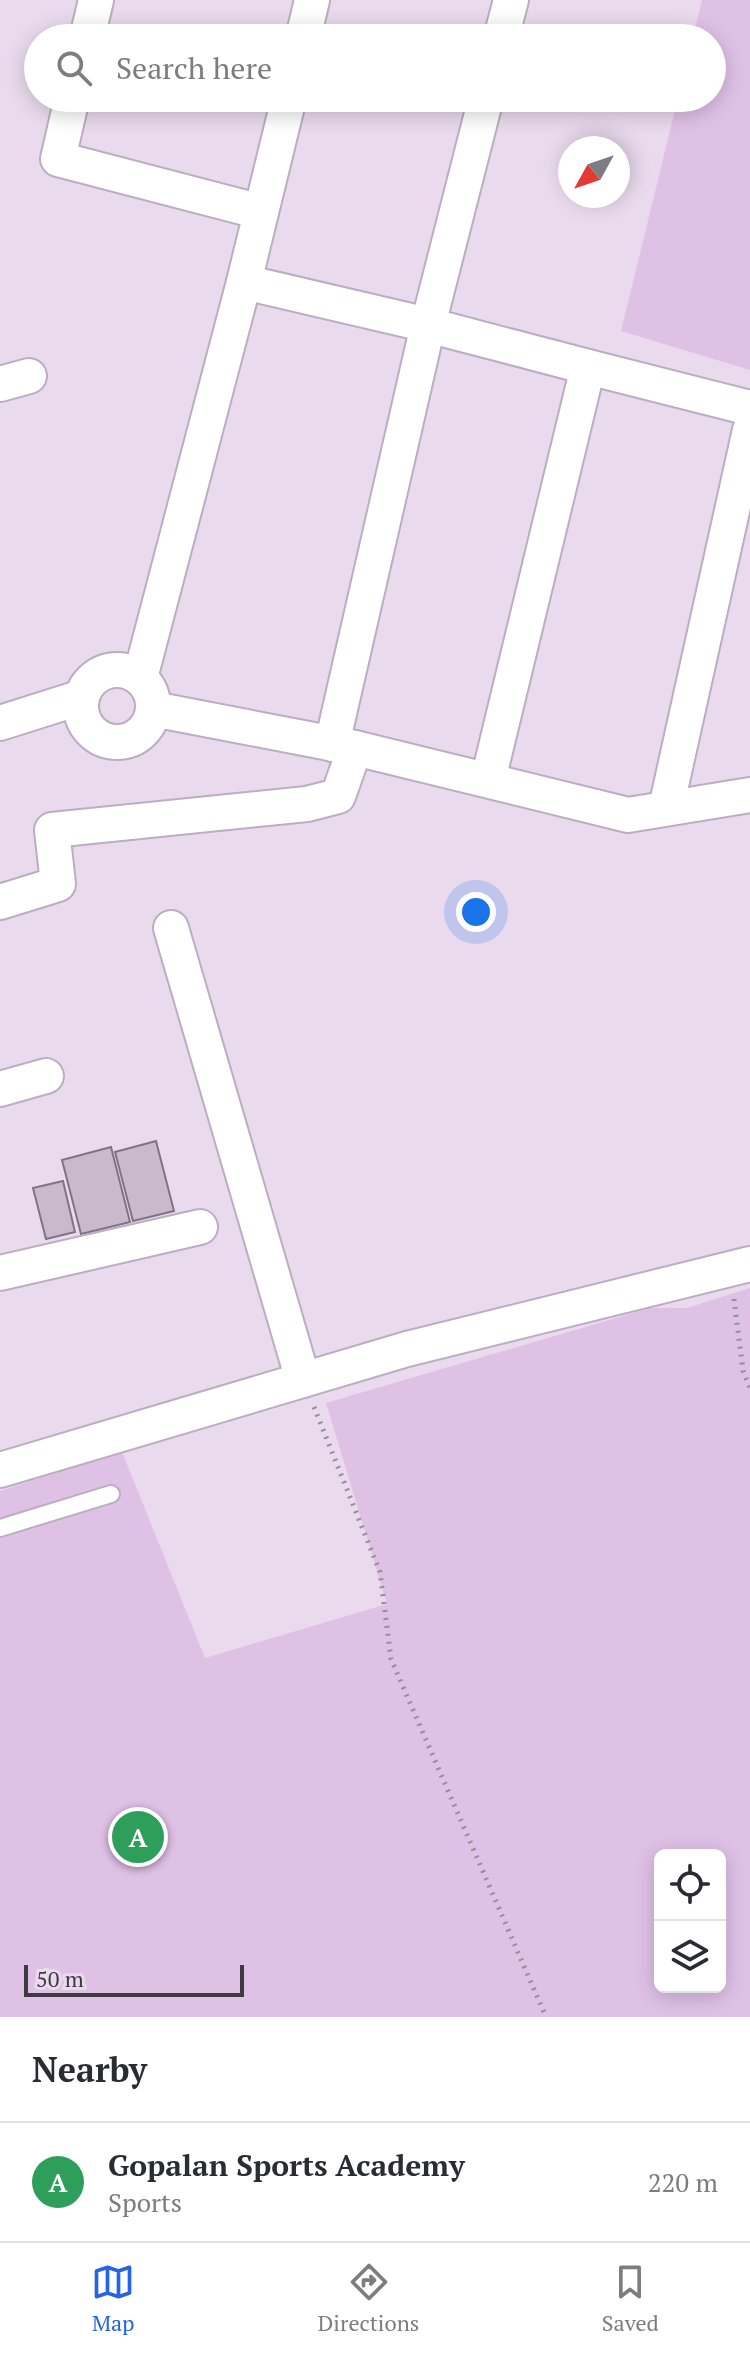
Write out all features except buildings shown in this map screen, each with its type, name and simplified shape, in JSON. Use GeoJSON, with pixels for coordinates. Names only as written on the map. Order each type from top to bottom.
{"type":"FeatureCollection","features":[{"type":"Feature","properties":{"kind":"street"},"geometry":{"type":"LineString","coordinates":[[90,24],[96,0]]}},
{"type":"Feature","properties":{"kind":"street"},"geometry":{"type":"LineString","coordinates":[[306,24],[312,0]]}},
{"type":"Feature","properties":{"kind":"street"},"geometry":{"type":"LineString","coordinates":[[505,24],[511,0]]}},
{"type":"Feature","properties":{"kind":"street"},"geometry":{"type":"LineString","coordinates":[[69,112],[58,159],[261,212]]}},
{"type":"Feature","properties":{"kind":"street"},"geometry":{"type":"LineString","coordinates":[[140,678],[286,112]]}},
{"type":"Feature","properties":{"kind":"street"},"geometry":{"type":"LineString","coordinates":[[0,902],[58,884],[52,830],[307,804],[338,796],[344,746],[428,325],[482,112]]}},
{"type":"Feature","properties":{"kind":"street"},"geometry":{"type":"LineString","coordinates":[[244,282],[428,325],[750,408]]}},
{"type":"Feature","properties":{"kind":"street"},"geometry":{"type":"LineString","coordinates":[[488,780],[588,367]]}},
{"type":"Feature","properties":{"kind":"street"},"geometry":{"type":"LineString","coordinates":[[666,808],[750,430]]}},
{"type":"Feature","properties":{"kind":"street"},"geometry":{"type":"LineString","coordinates":[[105,671],[129,672],[148,686],[153,709],[150,720],[134,738],[112,742],[100,738],[84,721],[82,697],[87,686],[105,671]]}},
{"type":"Feature","properties":{"kind":"street"},"geometry":{"type":"LineString","coordinates":[[0,723],[82,697]]}},
{"type":"Feature","properties":{"kind":"street"},"geometry":{"type":"LineString","coordinates":[[153,709],[344,746],[628,815],[750,795]]}},
{"type":"Feature","properties":{"kind":"street"},"geometry":{"type":"LineString","coordinates":[[171,928],[303,1380]]}},
{"type":"Feature","properties":{"kind":"street"},"geometry":{"type":"LineString","coordinates":[[0,1089],[46,1076]]}},
{"type":"Feature","properties":{"kind":"street"},"geometry":{"type":"LineString","coordinates":[[0,1273],[200,1227]]}},
{"type":"Feature","properties":{"kind":"street"},"geometry":{"type":"LineString","coordinates":[[0,1470],[407,1349],[740,1266]]}},
{"type":"Feature","properties":{"kind":"lane"},"geometry":{"type":"LineString","coordinates":[[0,1528],[111,1494]]}},
{"type":"Feature","properties":{"kind":"path"},"geometry":{"type":"LineString","coordinates":[[740,1266],[743,1371],[750,1388]]}},
{"type":"Feature","properties":{"kind":"path"},"geometry":{"type":"LineString","coordinates":[[303,1380],[380,1572],[391,1659],[546,2017]]}},
{"type":"Feature","properties":{"kind":"shaded area"},"geometry":{"type":"Polygon","coordinates":[[[702,0],[750,0],[750,370],[621,331],[675,112],[726,112],[726,24],[696,24],[702,0]]]}},
{"type":"Feature","properties":{"kind":"shaded area"},"geometry":{"type":"Polygon","coordinates":[[[750,1288],[750,2017],[0,2017],[0,1491],[122,1452],[205,1658],[387,1604],[326,1403],[650,1308],[687,1308],[750,1288]]]}},
{"type":"Feature","properties":{"kind":"place","name":"Gopalan Sports Academy"},"geometry":{"type":"Point","coordinates":[138,1837]}}]}
